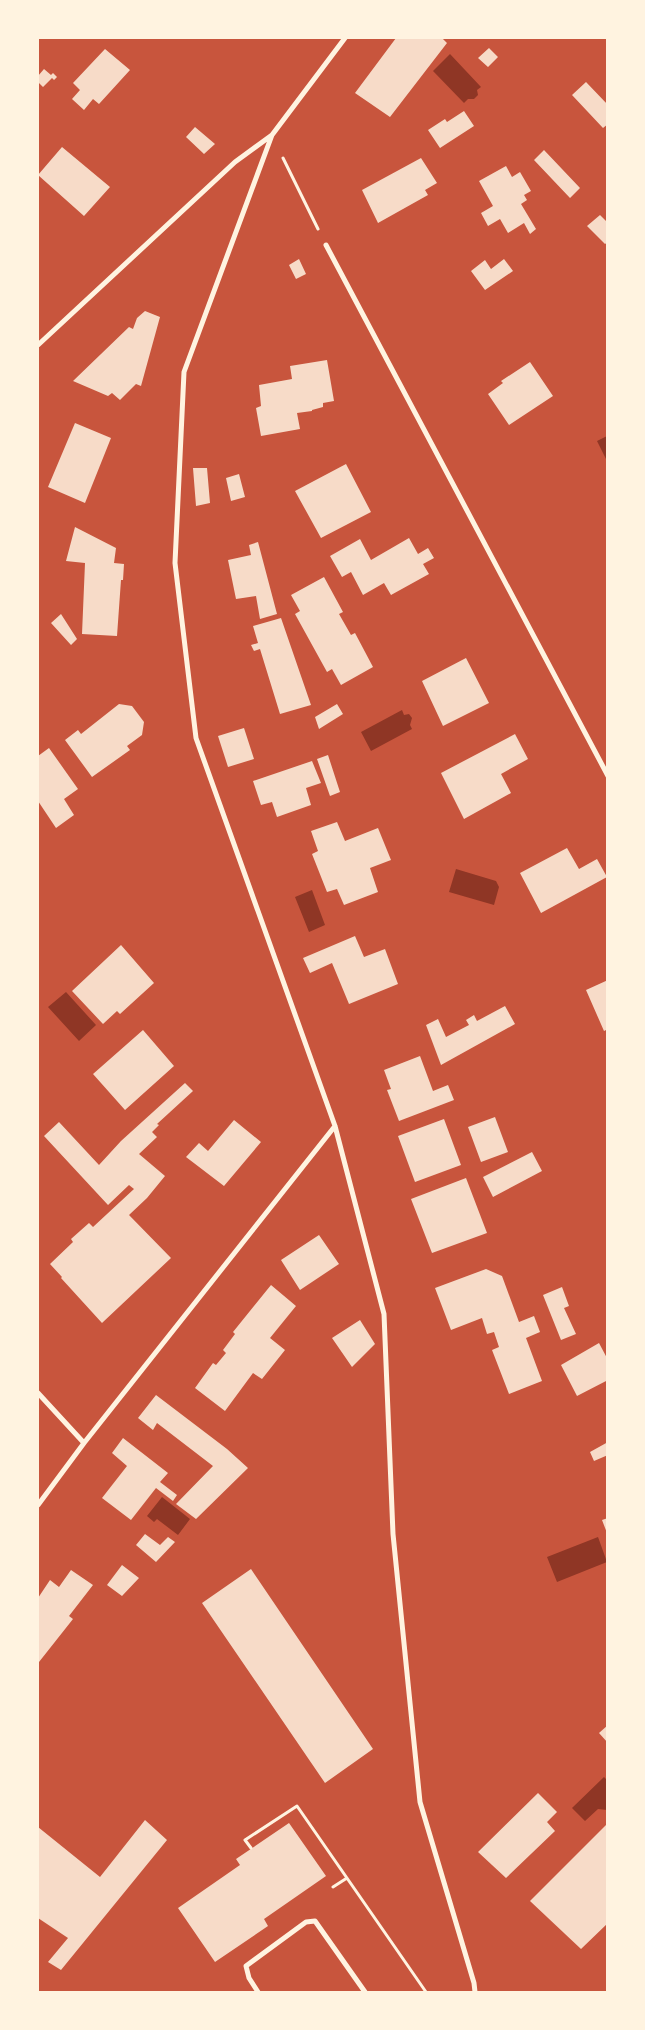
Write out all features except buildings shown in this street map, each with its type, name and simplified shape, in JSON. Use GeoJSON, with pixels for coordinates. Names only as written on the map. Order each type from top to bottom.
{"type":"FeatureCollection","features":[{"type":"Feature","properties":{"kind":"street"},"geometry":{"type":"LineString","coordinates":[[345,38],[272,135],[184,372],[176,562],[196,738],[335,1126],[384,1314],[393,1534],[420,1802],[475,1992]]}},
{"type":"Feature","properties":{"kind":"street"},"geometry":{"type":"LineString","coordinates":[[38,345],[235,162],[272,135]]}},
{"type":"Feature","properties":{"kind":"street"},"geometry":{"type":"LineString","coordinates":[[326,245],[608,776]]}},
{"type":"Feature","properties":{"kind":"street"},"geometry":{"type":"LineString","coordinates":[[38,1505],[84,1443],[335,1126]]}},
{"type":"Feature","properties":{"kind":"street"},"geometry":{"type":"LineString","coordinates":[[38,1393],[84,1443]]}},
{"type":"Feature","properties":{"kind":"street"},"geometry":{"type":"LineString","coordinates":[[258,1992],[249,1978],[246,1966],[306,1922],[315,1921],[366,1992]]}},
{"type":"Feature","properties":{"kind":"path"},"geometry":{"type":"LineString","coordinates":[[272,135],[326,245]]}},
{"type":"Feature","properties":{"kind":"path"},"geometry":{"type":"LineString","coordinates":[[251,1848],[245,1840],[297,1806],[426,1992]]}},
{"type":"Feature","properties":{"kind":"path"},"geometry":{"type":"LineString","coordinates":[[334,1887],[347,1878]]}},
{"type":"Feature","properties":{"kind":"shaded area"},"geometry":{"type":"Polygon","coordinates":[[[450,54],[481,87],[477,90],[478,95],[474,99],[468,99],[464,103],[433,71],[450,54]]]}},
{"type":"Feature","properties":{"kind":"shaded area"},"geometry":{"type":"Polygon","coordinates":[[[607,436],[607,461],[597,441],[607,436]]]}},
{"type":"Feature","properties":{"kind":"shaded area"},"geometry":{"type":"Polygon","coordinates":[[[402,710],[404,715],[409,714],[412,718],[410,725],[412,729],[371,751],[361,732],[402,710]]]}},
{"type":"Feature","properties":{"kind":"shaded area"},"geometry":{"type":"Polygon","coordinates":[[[456,869],[496,881],[499,887],[494,905],[449,892],[456,869]]]}},
{"type":"Feature","properties":{"kind":"shaded area"},"geometry":{"type":"Polygon","coordinates":[[[312,890],[325,925],[309,932],[295,897],[312,890]]]}},
{"type":"Feature","properties":{"kind":"shaded area"},"geometry":{"type":"Polygon","coordinates":[[[66,992],[96,1025],[79,1041],[48,1007],[66,992]]]}},
{"type":"Feature","properties":{"kind":"shaded area"},"geometry":{"type":"Polygon","coordinates":[[[162,1497],[190,1519],[178,1535],[157,1519],[154,1522],[147,1516],[162,1497]]]}},
{"type":"Feature","properties":{"kind":"shaded area"},"geometry":{"type":"Polygon","coordinates":[[[598,1537],[607,1562],[557,1582],[547,1557],[598,1537]]]}},
{"type":"Feature","properties":{"kind":"shaded area"},"geometry":{"type":"Polygon","coordinates":[[[604,1777],[607,1780],[607,1810],[598,1809],[585,1821],[572,1808],[604,1777]]]}}]}
